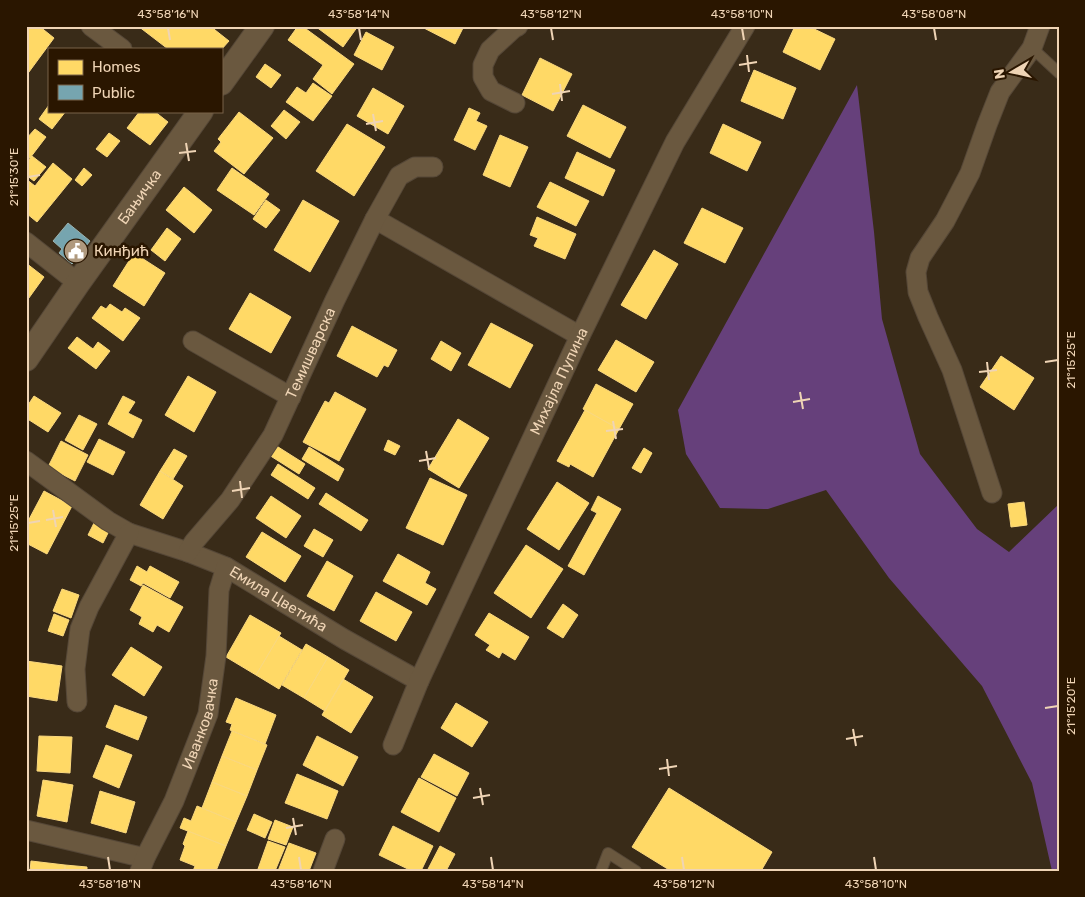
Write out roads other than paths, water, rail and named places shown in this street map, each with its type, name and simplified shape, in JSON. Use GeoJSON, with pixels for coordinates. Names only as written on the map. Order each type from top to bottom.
{"type":"FeatureCollection","features":[{"type":"Feature","properties":{"kind":"street"},"geometry":{"type":"LineString","coordinates":[[91,26],[121,48]]}},
{"type":"Feature","properties":{"kind":"street"},"geometry":{"type":"LineString","coordinates":[[222,82],[262,26]]}},
{"type":"Feature","properties":{"kind":"street"},"geometry":{"type":"LineString","coordinates":[[515,104],[491,91],[483,77],[483,65],[490,50],[518,26]]}},
{"type":"Feature","properties":{"kind":"street","name":"Михајла Пупина"},"geometry":{"type":"LineString","coordinates":[[393,745],[419,682],[580,336],[675,142],[744,26]]}},
{"type":"Feature","properties":{"kind":"street"},"geometry":{"type":"LineString","coordinates":[[992,493],[952,370],[918,292],[916,272],[920,258],[945,221],[970,173],[1000,92],[1032,48],[1040,26]]}},
{"type":"Feature","properties":{"kind":"street","name":"Бањичка"},"geometry":{"type":"LineString","coordinates":[[26,358],[200,112]]}},
{"type":"Feature","properties":{"kind":"street","name":"Темишварска"},"geometry":{"type":"LineString","coordinates":[[188,552],[194,542],[230,500],[273,436],[336,300],[398,176],[415,167],[433,167]]}},
{"type":"Feature","properties":{"kind":"street"},"geometry":{"type":"LineString","coordinates":[[375,219],[580,336]]}},
{"type":"Feature","properties":{"kind":"street"},"geometry":{"type":"LineString","coordinates":[[26,242],[78,283]]}},
{"type":"Feature","properties":{"kind":"street"},"geometry":{"type":"LineString","coordinates":[[193,341],[291,397]]}},
{"type":"Feature","properties":{"kind":"street","name":"Емила Цветића"},"geometry":{"type":"LineString","coordinates":[[26,460],[108,521],[130,533],[226,567],[419,682]]}},
{"type":"Feature","properties":{"kind":"street"},"geometry":{"type":"LineString","coordinates":[[77,702],[76,669],[80,629],[89,607],[130,533]]}},
{"type":"Feature","properties":{"kind":"street","name":"Иванковачка"},"geometry":{"type":"LineString","coordinates":[[142,864],[174,801],[208,714],[216,656],[219,590],[226,567]]}},
{"type":"Feature","properties":{"kind":"street"},"geometry":{"type":"LineString","coordinates":[[26,830],[142,864]]}},
{"type":"Feature","properties":{"kind":"street"},"geometry":{"type":"LineString","coordinates":[[324,871],[336,840]]}},
{"type":"Feature","properties":{"kind":"lane"},"geometry":{"type":"LineString","coordinates":[[1032,48],[1059,73]]}},
{"type":"Feature","properties":{"kind":"lane"},"geometry":{"type":"LineString","coordinates":[[601,871],[608,853],[636,871]]}},
{"type":"Feature","properties":{"kind":"place","name":"Кинђић"},"geometry":{"type":"Point","coordinates":[76,251]}}]}
